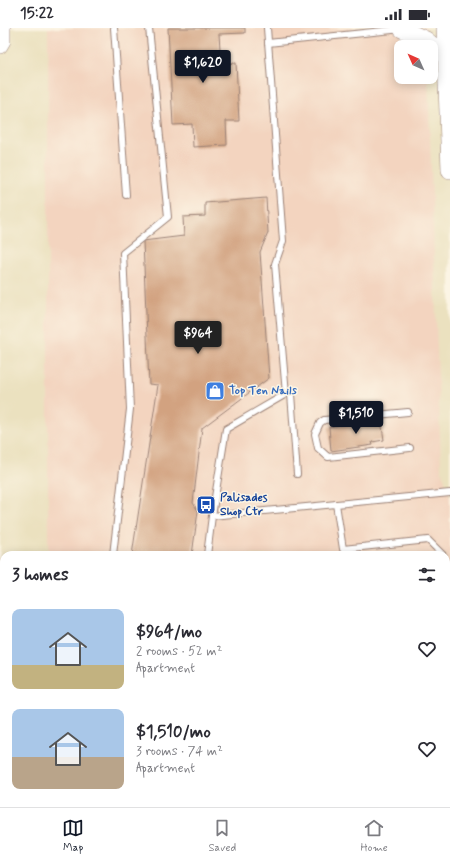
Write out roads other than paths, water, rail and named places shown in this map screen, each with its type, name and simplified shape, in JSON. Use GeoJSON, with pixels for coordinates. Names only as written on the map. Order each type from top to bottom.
{"type":"FeatureCollection","features":[{"type":"Feature","properties":{"kind":"main road"},"geometry":{"type":"LineString","coordinates":[[445,28],[450,170]]}},
{"type":"Feature","properties":{"kind":"main road"},"geometry":{"type":"LineString","coordinates":[[409,29],[426,40],[446,57]]}},
{"type":"Feature","properties":{"kind":"street"},"geometry":{"type":"LineString","coordinates":[[0,46],[3,41],[3,28]]}},
{"type":"Feature","properties":{"kind":"lane"},"geometry":{"type":"LineString","coordinates":[[114,28],[126,195]]}},
{"type":"Feature","properties":{"kind":"lane"},"geometry":{"type":"LineString","coordinates":[[113,551],[130,409],[123,253],[168,217],[150,28]]}},
{"type":"Feature","properties":{"kind":"lane"},"geometry":{"type":"LineString","coordinates":[[208,551],[226,429],[286,394],[276,264],[283,241],[267,28]]}},
{"type":"Feature","properties":{"kind":"lane"},"geometry":{"type":"LineString","coordinates":[[268,43],[409,29]]}},
{"type":"Feature","properties":{"kind":"lane"},"geometry":{"type":"LineString","coordinates":[[291,394],[297,474]]}},
{"type":"Feature","properties":{"kind":"lane"},"geometry":{"type":"LineString","coordinates":[[408,412],[324,420],[320,423],[315,434],[318,448],[328,457],[410,448]]}},
{"type":"Feature","properties":{"kind":"lane"},"geometry":{"type":"LineString","coordinates":[[212,516],[450,493]]}},
{"type":"Feature","properties":{"kind":"lane"},"geometry":{"type":"LineString","coordinates":[[336,504],[342,549],[428,540],[439,551]]}},
{"type":"Feature","properties":{"kind":"place","name":"Top Ten Nails"},"geometry":{"type":"Point","coordinates":[215,391]}},
{"type":"Feature","properties":{"kind":"place","name":"Palisades Shop Ctr"},"geometry":{"type":"Point","coordinates":[206,505]}}]}
